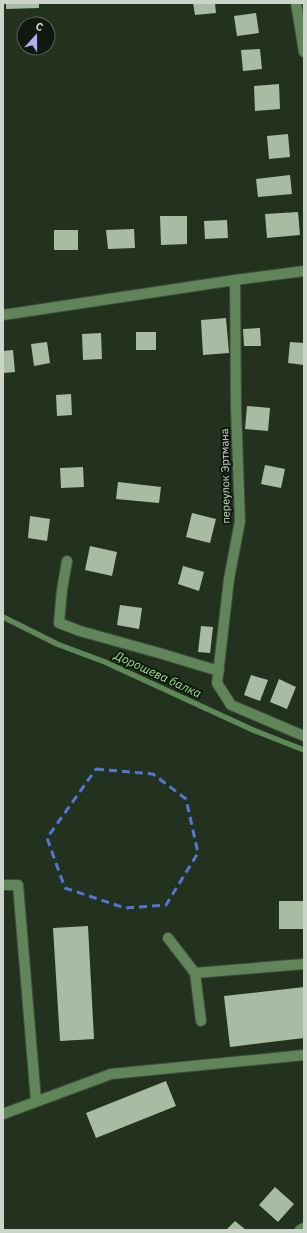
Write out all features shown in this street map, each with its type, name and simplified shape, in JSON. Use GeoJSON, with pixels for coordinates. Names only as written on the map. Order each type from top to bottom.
{"type":"FeatureCollection","features":[{"type":"Feature","properties":{"kind":"street"},"geometry":{"type":"LineString","coordinates":[[296,3],[304,52]]}},
{"type":"Feature","properties":{"kind":"street"},"geometry":{"type":"LineString","coordinates":[[3,315],[304,271]]}},
{"type":"Feature","properties":{"kind":"street","name":"переулок Эртмана"},"geometry":{"type":"LineString","coordinates":[[235,280],[236,409],[240,521],[228,579],[218,683],[231,705],[304,736]]}},
{"type":"Feature","properties":{"kind":"street"},"geometry":{"type":"LineString","coordinates":[[68,561],[62,590],[59,623],[80,631],[160,652],[219,671]]}},
{"type":"Feature","properties":{"kind":"street"},"geometry":{"type":"LineString","coordinates":[[3,885],[18,885],[36,1101]]}},
{"type":"Feature","properties":{"kind":"street"},"geometry":{"type":"LineString","coordinates":[[168,938],[195,973],[201,1021]]}},
{"type":"Feature","properties":{"kind":"street"},"geometry":{"type":"LineString","coordinates":[[195,973],[304,964]]}},
{"type":"Feature","properties":{"kind":"street"},"geometry":{"type":"LineString","coordinates":[[3,1114],[111,1074],[304,1055]]}},
{"type":"Feature","properties":{"kind":"street"},"geometry":{"type":"LineString","coordinates":[[300,1230],[304,1228]]}},
{"type":"Feature","properties":{"kind":"highlighted area"},"geometry":{"type":"Polygon","coordinates":[[[96,769],[153,774],[186,799],[198,853],[166,905],[125,908],[65,888],[47,838],[96,769]]]}},
{"type":"Feature","properties":{"kind":"building"},"geometry":{"type":"Polygon","coordinates":[[[6,3],[39,3],[39,8],[6,9],[6,3]]]}},
{"type":"Feature","properties":{"kind":"building"},"geometry":{"type":"Polygon","coordinates":[[[193,3],[215,3],[216,13],[195,15],[193,3]]]}},
{"type":"Feature","properties":{"kind":"building"},"geometry":{"type":"Polygon","coordinates":[[[256,13],[259,33],[237,36],[234,16],[256,13]]]}},
{"type":"Feature","properties":{"kind":"building"},"geometry":{"type":"Polygon","coordinates":[[[260,49],[262,69],[243,71],[241,50],[260,49]]]}},
{"type":"Feature","properties":{"kind":"building"},"geometry":{"type":"Polygon","coordinates":[[[279,84],[280,109],[255,111],[254,86],[279,84]]]}},
{"type":"Feature","properties":{"kind":"building"},"geometry":{"type":"Polygon","coordinates":[[[288,134],[290,157],[269,159],[267,136],[288,134]]]}},
{"type":"Feature","properties":{"kind":"building"},"geometry":{"type":"Polygon","coordinates":[[[290,175],[292,194],[258,197],[256,179],[290,175]]]}},
{"type":"Feature","properties":{"kind":"building"},"geometry":{"type":"Polygon","coordinates":[[[298,212],[300,235],[267,238],[265,214],[298,212]]]}},
{"type":"Feature","properties":{"kind":"building"},"geometry":{"type":"Polygon","coordinates":[[[160,216],[187,216],[187,244],[161,245],[160,216]]]}},
{"type":"Feature","properties":{"kind":"building"},"geometry":{"type":"Polygon","coordinates":[[[227,220],[228,238],[205,239],[204,221],[227,220]]]}},
{"type":"Feature","properties":{"kind":"building"},"geometry":{"type":"Polygon","coordinates":[[[134,229],[135,248],[108,249],[106,230],[134,229]]]}},
{"type":"Feature","properties":{"kind":"building"},"geometry":{"type":"Polygon","coordinates":[[[54,230],[78,230],[78,250],[54,250],[54,230]]]}},
{"type":"Feature","properties":{"kind":"building"},"geometry":{"type":"Polygon","coordinates":[[[226,318],[229,353],[203,355],[201,320],[226,318]]]}},
{"type":"Feature","properties":{"kind":"building"},"geometry":{"type":"Polygon","coordinates":[[[260,328],[261,346],[244,346],[243,329],[260,328]]]}},
{"type":"Feature","properties":{"kind":"building"},"geometry":{"type":"Polygon","coordinates":[[[136,332],[156,332],[156,350],[136,350],[136,332]]]}},
{"type":"Feature","properties":{"kind":"building"},"geometry":{"type":"Polygon","coordinates":[[[101,333],[102,359],[83,360],[82,334],[101,333]]]}},
{"type":"Feature","properties":{"kind":"building"},"geometry":{"type":"Polygon","coordinates":[[[47,342],[50,363],[34,366],[31,344],[47,342]]]}},
{"type":"Feature","properties":{"kind":"building"},"geometry":{"type":"Polygon","coordinates":[[[290,342],[304,343],[304,365],[288,363],[290,342]]]}},
{"type":"Feature","properties":{"kind":"building"},"geometry":{"type":"Polygon","coordinates":[[[13,350],[15,372],[3,373],[3,351],[13,350]]]}},
{"type":"Feature","properties":{"kind":"building"},"geometry":{"type":"Polygon","coordinates":[[[71,394],[72,415],[57,416],[56,395],[71,394]]]}},
{"type":"Feature","properties":{"kind":"building"},"geometry":{"type":"Polygon","coordinates":[[[247,406],[270,408],[268,431],[245,429],[247,406]]]}},
{"type":"Feature","properties":{"kind":"building"},"geometry":{"type":"Polygon","coordinates":[[[265,465],[285,469],[281,488],[261,484],[265,465]]]}},
{"type":"Feature","properties":{"kind":"building"},"geometry":{"type":"Polygon","coordinates":[[[83,467],[84,487],[61,488],[60,468],[83,467]]]}},
{"type":"Feature","properties":{"kind":"building"},"geometry":{"type":"Polygon","coordinates":[[[118,482],[161,487],[159,503],[116,499],[118,482]]]}},
{"type":"Feature","properties":{"kind":"building"},"geometry":{"type":"Polygon","coordinates":[[[192,513],[216,519],[210,543],[186,537],[192,513]]]}},
{"type":"Feature","properties":{"kind":"building"},"geometry":{"type":"Polygon","coordinates":[[[30,516],[50,519],[47,541],[28,538],[30,516]]]}},
{"type":"Feature","properties":{"kind":"building"},"geometry":{"type":"Polygon","coordinates":[[[90,546],[117,552],[112,576],[85,570],[90,546]]]}},
{"type":"Feature","properties":{"kind":"building"},"geometry":{"type":"Polygon","coordinates":[[[183,566],[204,572],[199,591],[178,584],[183,566]]]}},
{"type":"Feature","properties":{"kind":"building"},"geometry":{"type":"Polygon","coordinates":[[[120,605],[142,608],[139,629],[117,625],[120,605]]]}},
{"type":"Feature","properties":{"kind":"building"},"geometry":{"type":"Polygon","coordinates":[[[201,626],[213,627],[210,653],[198,652],[201,626]]]}},
{"type":"Feature","properties":{"kind":"building"},"geometry":{"type":"Polygon","coordinates":[[[251,675],[268,680],[260,701],[244,695],[251,675]]]}},
{"type":"Feature","properties":{"kind":"building"},"geometry":{"type":"Polygon","coordinates":[[[279,679],[296,687],[287,709],[270,702],[279,679]]]}},
{"type":"Feature","properties":{"kind":"building"},"geometry":{"type":"Polygon","coordinates":[[[279,901],[304,901],[304,929],[279,929],[279,901]]]}},
{"type":"Feature","properties":{"kind":"building"},"geometry":{"type":"Polygon","coordinates":[[[88,926],[94,1039],[60,1041],[53,928],[88,926]]]}},
{"type":"Feature","properties":{"kind":"building"},"geometry":{"type":"Polygon","coordinates":[[[304,987],[304,1038],[230,1047],[224,996],[304,987]]]}},
{"type":"Feature","properties":{"kind":"building"},"geometry":{"type":"Polygon","coordinates":[[[166,1081],[176,1106],[96,1138],[86,1113],[166,1081]]]}},
{"type":"Feature","properties":{"kind":"building"},"geometry":{"type":"Polygon","coordinates":[[[275,1187],[294,1204],[278,1222],[259,1205],[275,1187]]]}},
{"type":"Feature","properties":{"kind":"building"},"geometry":{"type":"Polygon","coordinates":[[[235,1221],[246,1230],[226,1230],[235,1221]]]}},
{"type":"Feature","properties":{"kind":"waterway","name":"Дорошева балка"},"geometry":{"type":"LineString","coordinates":[[3,617],[57,644],[105,662],[253,730],[304,750]]}}]}
